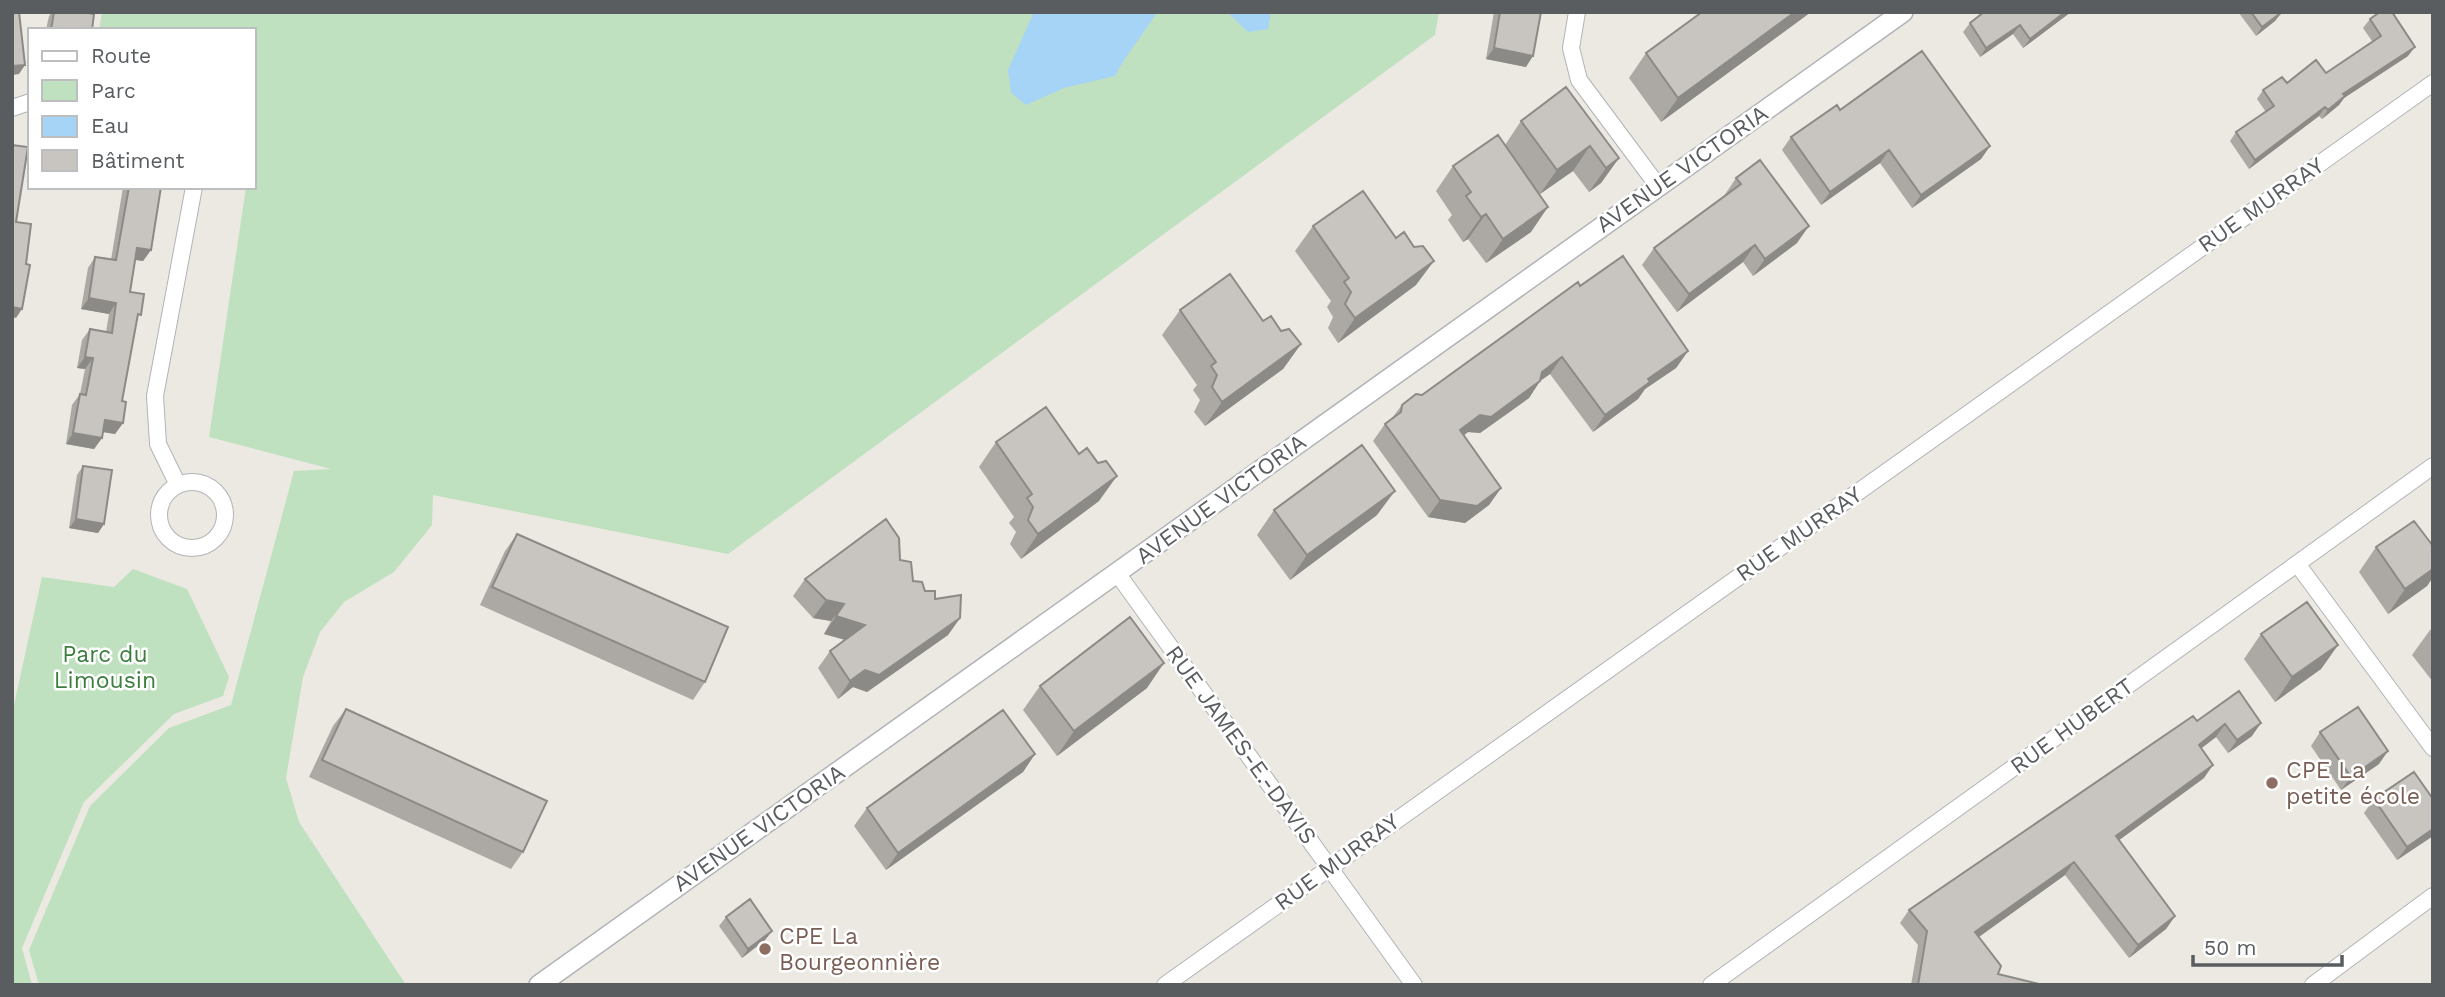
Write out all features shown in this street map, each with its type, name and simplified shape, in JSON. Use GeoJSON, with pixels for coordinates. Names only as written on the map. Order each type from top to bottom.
{"type":"FeatureCollection","features":[{"type":"Feature","properties":{"kind":"street"},"geometry":{"type":"LineString","coordinates":[[1577,12],[1571,48],[1579,80],[1658,186]]}},
{"type":"Feature","properties":{"kind":"street","name":"AVENUE VICTORIA"},"geometry":{"type":"LineString","coordinates":[[539,985],[1903,12]]}},
{"type":"Feature","properties":{"kind":"street","name":"RUE MURRAY"},"geometry":{"type":"LineString","coordinates":[[1165,985],[2433,83]]}},
{"type":"Feature","properties":{"kind":"street"},"geometry":{"type":"LineString","coordinates":[[178,485],[158,444],[155,396],[194,189]]}},
{"type":"Feature","properties":{"kind":"street","name":"RUE HUBERT"},"geometry":{"type":"LineString","coordinates":[[1711,985],[2433,467]]}},
{"type":"Feature","properties":{"kind":"street"},"geometry":{"type":"LineString","coordinates":[[198,482],[216,492],[222,501],[225,522],[221,531],[206,545],[183,547],[165,534],[160,524],[162,501],[178,485],[198,482]]}},
{"type":"Feature","properties":{"kind":"street"},"geometry":{"type":"LineString","coordinates":[[2298,565],[2433,748]]}},
{"type":"Feature","properties":{"kind":"street","name":"RUE JAMES-E.-DAVIS"},"geometry":{"type":"LineString","coordinates":[[1117,573],[1413,985]]}},
{"type":"Feature","properties":{"kind":"street"},"geometry":{"type":"LineString","coordinates":[[2313,985],[2433,897]]}},
{"type":"Feature","properties":{"kind":"green space"},"geometry":{"type":"Polygon","coordinates":[[[102,12],[1439,12],[1435,35],[728,554],[433,495],[432,525],[394,572],[344,602],[320,632],[303,677],[286,778],[299,822],[406,985],[39,985],[29,950],[90,806],[169,728],[231,705],[294,471],[331,469],[209,437],[246,189],[256,189],[256,28],[99,28],[102,12]]]}},
{"type":"Feature","properties":{"kind":"green space","name":"Parc du Limousin"},"geometry":{"type":"Polygon","coordinates":[[[133,569],[187,589],[229,677],[223,696],[174,714],[84,802],[22,948],[32,985],[12,985],[12,714],[42,577],[114,587],[133,569]]]}},
{"type":"Feature","properties":{"kind":"water"},"geometry":{"type":"Polygon","coordinates":[[[1034,12],[1157,12],[1115,76],[1064,88],[1026,105],[1011,93],[1008,70],[1034,12]]]}},
{"type":"Feature","properties":{"kind":"water"},"geometry":{"type":"Polygon","coordinates":[[[1227,12],[1271,12],[1268,29],[1248,32],[1227,12]]]}},
{"type":"Feature","properties":{"kind":"building"},"geometry":{"type":"Polygon","coordinates":[[[12,12],[19,12],[25,65],[12,66],[12,12]]]}},
{"type":"Feature","properties":{"kind":"building"},"geometry":{"type":"Polygon","coordinates":[[[54,12],[94,14],[92,28],[51,28],[54,12]]]}},
{"type":"Feature","properties":{"kind":"building"},"geometry":{"type":"Polygon","coordinates":[[[1500,12],[1541,12],[1533,56],[1494,48],[1500,12]]]}},
{"type":"Feature","properties":{"kind":"building"},"geometry":{"type":"Polygon","coordinates":[[[1702,12],[1795,12],[1678,98],[1646,53],[1702,12]]]}},
{"type":"Feature","properties":{"kind":"building"},"geometry":{"type":"Polygon","coordinates":[[[1984,12],[2065,12],[2030,39],[2020,25],[1986,48],[1970,23],[1984,12]]]}},
{"type":"Feature","properties":{"kind":"building"},"geometry":{"type":"Polygon","coordinates":[[[2251,12],[2282,12],[2262,27],[2251,12]]]}},
{"type":"Feature","properties":{"kind":"building"},"geometry":{"type":"Polygon","coordinates":[[[2380,12],[2392,12],[2415,47],[2343,94],[2345,96],[2328,110],[2325,107],[2255,160],[2236,132],[2274,106],[2263,90],[2282,77],[2287,83],[2316,60],[2326,73],[2381,36],[2370,19],[2380,12]]]}},
{"type":"Feature","properties":{"kind":"building"},"geometry":{"type":"Polygon","coordinates":[[[1922,51],[1990,146],[1921,195],[1889,150],[1830,192],[1791,137],[1837,105],[1840,110],[1922,51]]]}},
{"type":"Feature","properties":{"kind":"building"},"geometry":{"type":"Polygon","coordinates":[[[1566,87],[1619,158],[1606,168],[1590,146],[1557,170],[1521,121],[1566,87]]]}},
{"type":"Feature","properties":{"kind":"building"},"geometry":{"type":"Polygon","coordinates":[[[1498,135],[1548,207],[1503,239],[1486,214],[1481,217],[1466,196],[1471,192],[1453,166],[1498,135]]]}},
{"type":"Feature","properties":{"kind":"building"},"geometry":{"type":"Polygon","coordinates":[[[12,145],[28,147],[16,222],[31,224],[26,264],[30,265],[22,309],[12,307],[12,145]]]}},
{"type":"Feature","properties":{"kind":"building"},"geometry":{"type":"Polygon","coordinates":[[[1760,160],[1809,226],[1765,259],[1755,245],[1689,294],[1654,248],[1741,184],[1736,178],[1760,160]]]}},
{"type":"Feature","properties":{"kind":"building"},"geometry":{"type":"Polygon","coordinates":[[[129,189],[161,189],[151,250],[137,248],[130,292],[144,294],[122,401],[126,402],[123,423],[105,420],[102,438],[73,433],[80,394],[86,395],[93,358],[85,357],[90,329],[112,333],[116,303],[89,298],[95,257],[116,260],[129,189]]]}},
{"type":"Feature","properties":{"kind":"building"},"geometry":{"type":"Polygon","coordinates":[[[1363,191],[1396,238],[1404,232],[1414,247],[1423,246],[1434,261],[1355,318],[1345,304],[1351,292],[1344,282],[1349,278],[1313,226],[1363,191]]]}},
{"type":"Feature","properties":{"kind":"building"},"geometry":{"type":"Polygon","coordinates":[[[1623,256],[1688,351],[1648,379],[1650,382],[1605,415],[1562,357],[1542,372],[1540,381],[1491,417],[1480,415],[1460,430],[1501,488],[1477,506],[1440,500],[1385,424],[1401,412],[1402,405],[1416,394],[1422,395],[1578,282],[1580,286],[1623,256]]]}},
{"type":"Feature","properties":{"kind":"building"},"geometry":{"type":"Polygon","coordinates":[[[1230,274],[1263,321],[1271,316],[1281,331],[1289,329],[1301,344],[1222,402],[1212,387],[1217,375],[1211,366],[1216,362],[1180,310],[1230,274]]]}},
{"type":"Feature","properties":{"kind":"building"},"geometry":{"type":"Polygon","coordinates":[[[1046,407],[1079,454],[1087,448],[1098,463],[1106,461],[1117,476],[1038,534],[1028,520],[1033,507],[1027,498],[1032,494],[996,442],[1046,407]]]}},
{"type":"Feature","properties":{"kind":"building"},"geometry":{"type":"Polygon","coordinates":[[[1362,445],[1395,491],[1307,555],[1274,510],[1362,445]]]}},
{"type":"Feature","properties":{"kind":"building"},"geometry":{"type":"Polygon","coordinates":[[[83,466],[112,470],[104,524],[76,519],[83,466]]]}},
{"type":"Feature","properties":{"kind":"building"},"geometry":{"type":"Polygon","coordinates":[[[886,519],[899,538],[900,560],[911,562],[913,581],[922,582],[925,591],[935,591],[935,599],[961,595],[960,618],[879,675],[865,670],[850,681],[830,651],[865,625],[836,616],[844,604],[826,600],[805,579],[886,519]]]}},
{"type":"Feature","properties":{"kind":"building"},"geometry":{"type":"Polygon","coordinates":[[[2414,521],[2433,546],[2433,569],[2405,589],[2376,547],[2414,521]]]}},
{"type":"Feature","properties":{"kind":"building"},"geometry":{"type":"Polygon","coordinates":[[[517,534],[728,627],[705,682],[492,587],[517,534]]]}},
{"type":"Feature","properties":{"kind":"building"},"geometry":{"type":"Polygon","coordinates":[[[2307,602],[2338,645],[2292,677],[2261,634],[2307,602]]]}},
{"type":"Feature","properties":{"kind":"building"},"geometry":{"type":"Polygon","coordinates":[[[1130,617],[1164,663],[1074,731],[1040,686],[1130,617]]]}},
{"type":"Feature","properties":{"kind":"building"},"geometry":{"type":"Polygon","coordinates":[[[2239,691],[2261,723],[2237,740],[2225,724],[2199,745],[2213,765],[2116,836],[2175,916],[2138,945],[2074,862],[1975,932],[2001,966],[1998,974],[2043,985],[1918,985],[1927,931],[1909,910],[2193,716],[2197,721],[2239,691]]]}},
{"type":"Feature","properties":{"kind":"building"},"geometry":{"type":"Polygon","coordinates":[[[2358,707],[2388,751],[2351,777],[2320,732],[2358,707]]]}},
{"type":"Feature","properties":{"kind":"building"},"geometry":{"type":"Polygon","coordinates":[[[346,709],[547,801],[523,852],[322,760],[346,709]]]}},
{"type":"Feature","properties":{"kind":"building"},"geometry":{"type":"Polygon","coordinates":[[[1003,710],[1035,754],[898,853],[867,808],[1003,710]]]}},
{"type":"Feature","properties":{"kind":"building"},"geometry":{"type":"Polygon","coordinates":[[[2414,772],[2433,799],[2433,829],[2407,847],[2374,799],[2414,772]]]}},
{"type":"Feature","properties":{"kind":"building"},"geometry":{"type":"Polygon","coordinates":[[[750,899],[772,931],[748,949],[726,917],[750,899]]]}},
{"type":"Feature","properties":{"kind":"place","name":"CPE La petite école"},"geometry":{"type":"Point","coordinates":[2272,783]}},
{"type":"Feature","properties":{"kind":"place","name":"CPE La Bourgeonnière"},"geometry":{"type":"Point","coordinates":[765,949]}}]}
